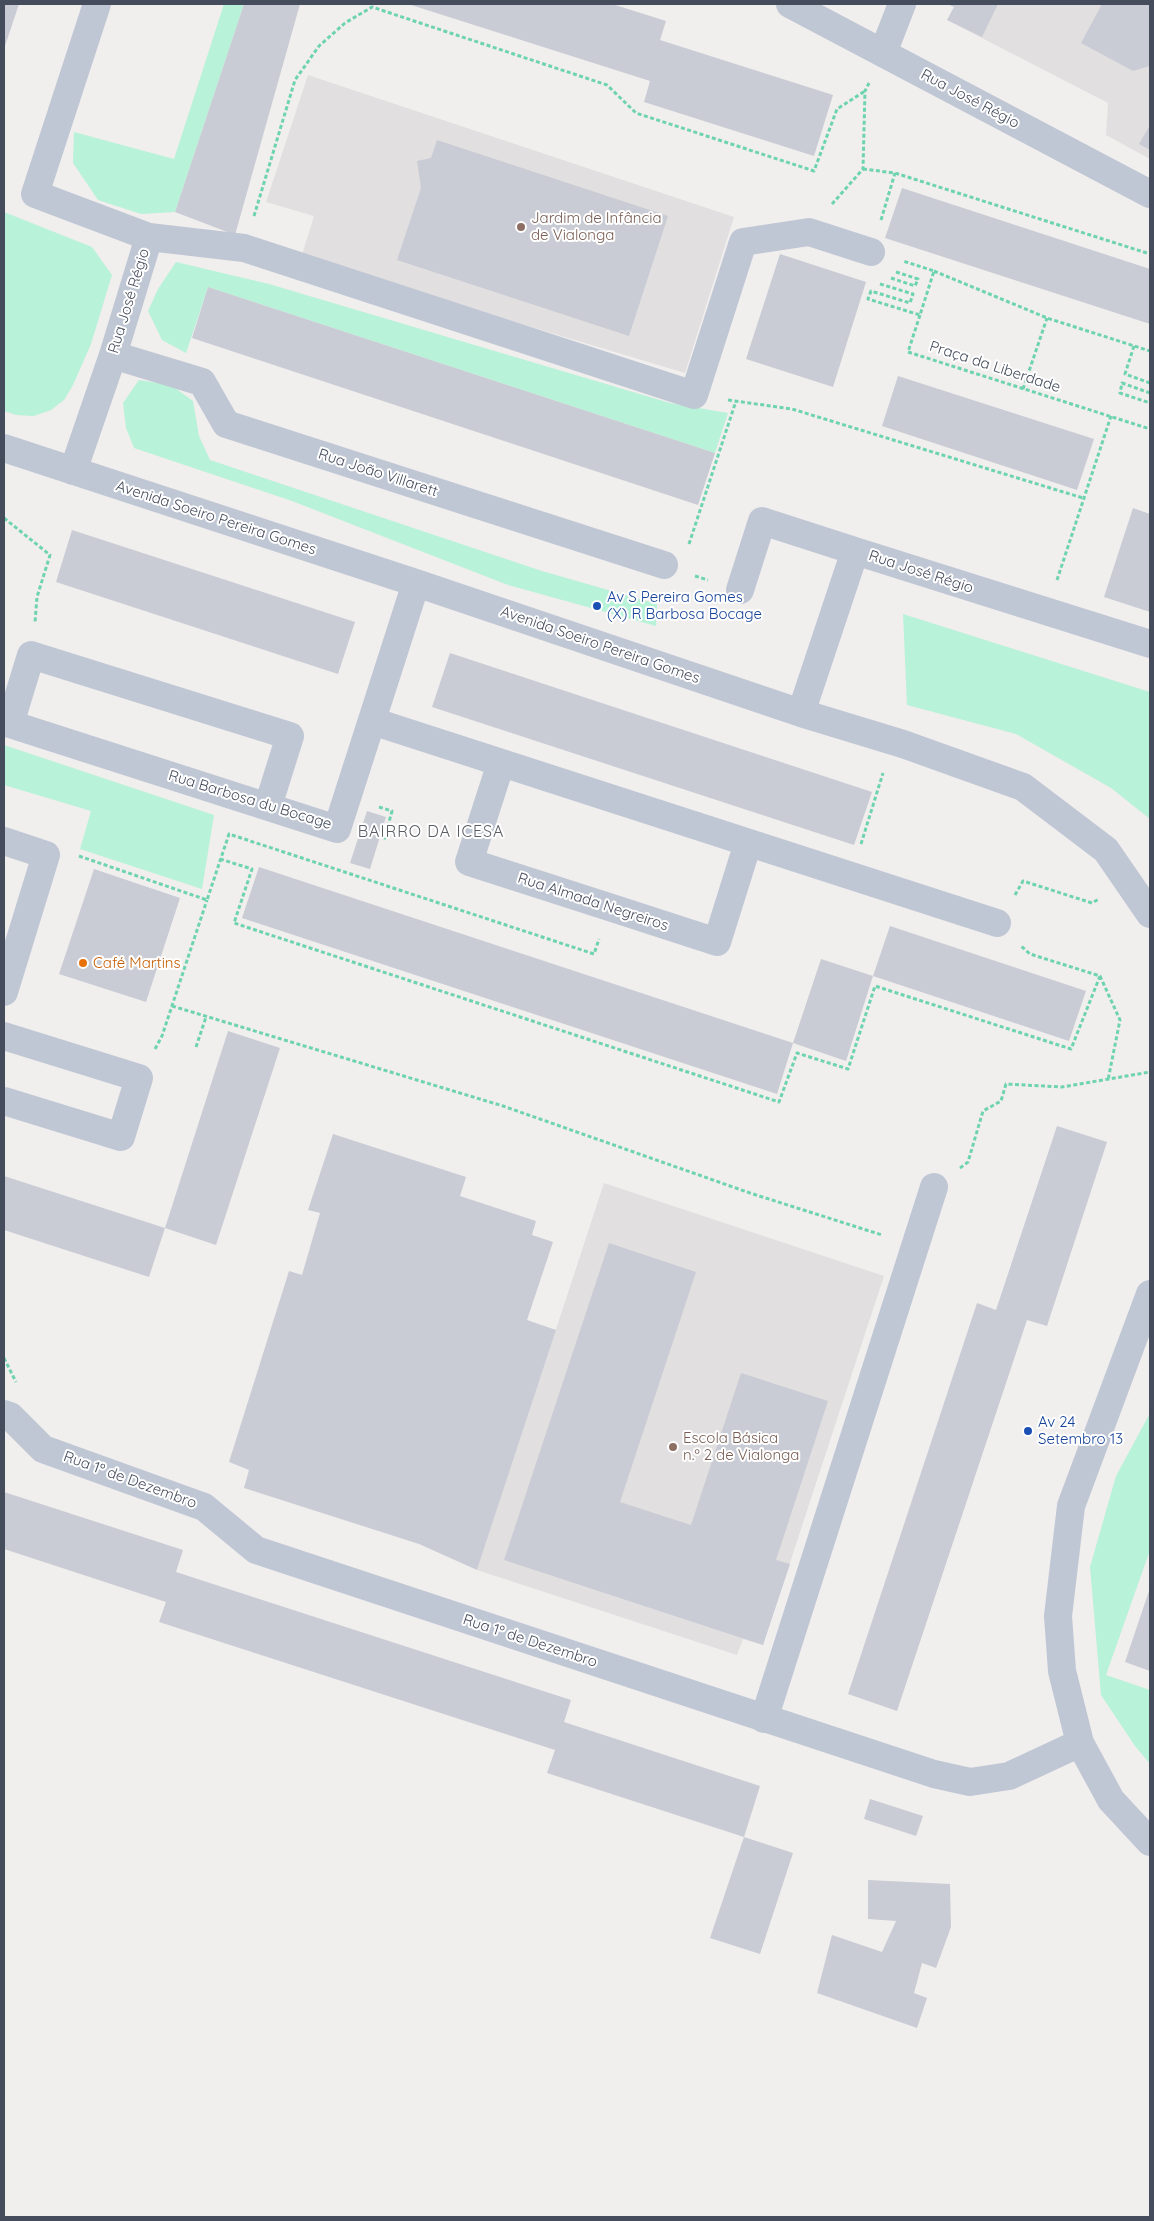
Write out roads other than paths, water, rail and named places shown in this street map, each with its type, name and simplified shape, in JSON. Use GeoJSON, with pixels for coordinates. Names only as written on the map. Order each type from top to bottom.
{"type":"FeatureCollection","features":[{"type":"Feature","properties":{"kind":"street","name":"Rua José Régio"},"geometry":{"type":"LineString","coordinates":[[73,471],[113,355],[149,238],[35,194],[97,4]]}},
{"type":"Feature","properties":{"kind":"street","name":"Rua José Régio"},"geometry":{"type":"LineString","coordinates":[[790,4],[1150,194]]}},
{"type":"Feature","properties":{"kind":"street"},"geometry":{"type":"LineString","coordinates":[[883,53],[902,4]]}},
{"type":"Feature","properties":{"kind":"street"},"geometry":{"type":"LineString","coordinates":[[149,238],[244,248],[694,395],[743,242],[808,232],[871,252]]}},
{"type":"Feature","properties":{"kind":"street","name":"Rua João Villarett"},"geometry":{"type":"LineString","coordinates":[[113,355],[202,382],[226,424],[672,568]]}},
{"type":"Feature","properties":{"kind":"street","name":"Avenida Soeiro Pereira Gomes"},"geometry":{"type":"LineString","coordinates":[[4,448],[416,583],[801,713],[903,744],[1023,787],[1106,850],[1150,914]]}},
{"type":"Feature","properties":{"kind":"street"},"geometry":{"type":"LineString","coordinates":[[740,590],[762,521],[855,551]]}},
{"type":"Feature","properties":{"kind":"street","name":"Rua José Régio"},"geometry":{"type":"LineString","coordinates":[[801,713],[855,551],[1150,644]]}},
{"type":"Feature","properties":{"kind":"street","name":"Rua Barbosa du Bocage"},"geometry":{"type":"LineString","coordinates":[[7,723],[337,829],[416,583]]}},
{"type":"Feature","properties":{"kind":"street"},"geometry":{"type":"LineString","coordinates":[[7,723],[31,655],[290,736],[268,806]]}},
{"type":"Feature","properties":{"kind":"street"},"geometry":{"type":"LineString","coordinates":[[372,721],[997,923]]}},
{"type":"Feature","properties":{"kind":"street","name":"Rua Almada Negreiros"},"geometry":{"type":"LineString","coordinates":[[501,762],[469,862],[717,942],[748,843]]}},
{"type":"Feature","properties":{"kind":"street"},"geometry":{"type":"LineString","coordinates":[[4,841],[46,855],[4,992]]}},
{"type":"Feature","properties":{"kind":"street"},"geometry":{"type":"LineString","coordinates":[[4,1036],[139,1078],[121,1137],[4,1101]]}},
{"type":"Feature","properties":{"kind":"street"},"geometry":{"type":"LineString","coordinates":[[764,1719],[934,1188]]}},
{"type":"Feature","properties":{"kind":"street"},"geometry":{"type":"LineString","coordinates":[[1150,1294],[1071,1506],[1058,1616],[1062,1671],[1080,1743],[1111,1800],[1150,1842]]}},
{"type":"Feature","properties":{"kind":"street","name":"Rua 1º de Dezembro"},"geometry":{"type":"LineString","coordinates":[[4,1414],[10,1416],[43,1449],[204,1506],[256,1550],[934,1774],[970,1782],[1009,1776],[1080,1743]]}},
{"type":"Feature","properties":{"kind":"place","name":"Jardim de Infância de Vialonga"},"geometry":{"type":"Point","coordinates":[521,227]}},
{"type":"Feature","properties":{"kind":"place","name":"Av S Pereira Gomes (X) R Barbosa Bocage"},"geometry":{"type":"Point","coordinates":[597,606]}},
{"type":"Feature","properties":{"kind":"place","name":"Café Martins"},"geometry":{"type":"Point","coordinates":[83,963]}},
{"type":"Feature","properties":{"kind":"place","name":"Av 24 Setembro 13"},"geometry":{"type":"Point","coordinates":[1028,1431]}},
{"type":"Feature","properties":{"kind":"place","name":"Escola Básica n.º 2 de Vialonga"},"geometry":{"type":"Point","coordinates":[673,1447]}},
{"type":"Feature","properties":{"kind":"district","name":"BAIRRO DA ICESA"},"geometry":{"type":"Point","coordinates":[431,832]}}]}
